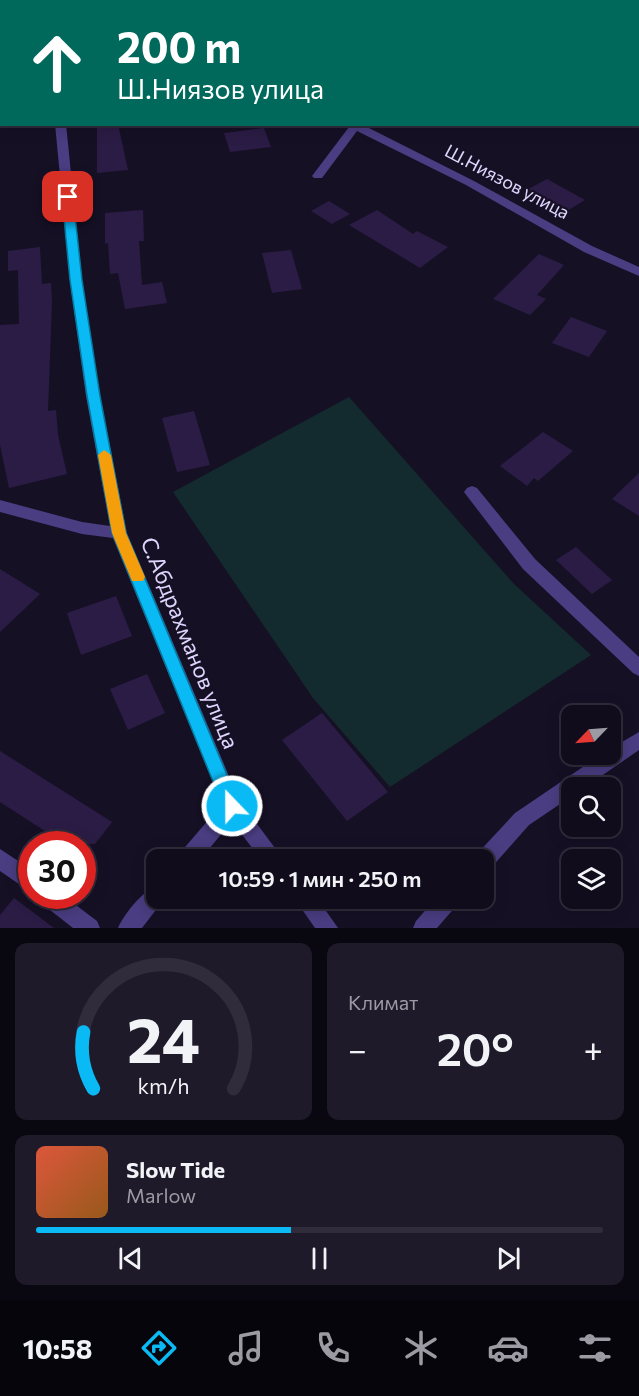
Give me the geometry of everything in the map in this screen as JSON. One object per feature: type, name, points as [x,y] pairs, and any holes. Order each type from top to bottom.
[{"type":"street","name":"С.Абдрахманов улица","points":[[60,126],[76,280],[93,396],[119,533],[232,806],[265,849]]},
{"type":"street","name":"Ш.Ниязов улица","points":[[318,176],[353,126],[470,183],[588,249],[639,272]]},
{"type":"street","points":[[472,492],[529,564],[639,668]]},
{"type":"street","name":"С.Абдрахманов улица","points":[[0,506],[82,528],[119,533]]},
{"type":"street","points":[[494,850],[522,819],[639,740]]},
{"type":"street","points":[[196,849],[232,806]]},
{"type":"street","points":[[0,859],[18,872]]},
{"type":"street","points":[[128,928],[146,907]]},
{"type":"street","points":[[65,909],[90,928]]},
{"type":"street","points":[[313,909],[328,928]]},
{"type":"street","points":[[423,928],[440,909]]},
{"type":"green space","points":[[349,397],[514,584],[591,655],[390,787],[313,698],[173,492]]},
{"type":"building","points":[[97,126],[118,126],[128,170],[97,173]]},
{"type":"building","points":[[264,128],[271,147],[230,152],[224,133]]},
{"type":"building","points":[[547,179],[585,200],[560,215],[523,192]]},
{"type":"building","points":[[329,201],[350,214],[332,224],[311,211]]},
{"type":"building","points":[[143,210],[144,241],[139,241],[142,285],[162,282],[167,303],[125,309],[118,273],[110,274],[108,243],[105,244],[105,213]]},
{"type":"building","points":[[377,210],[413,234],[417,231],[448,247],[420,268],[349,225]]},
{"type":"building","points":[[40,247],[42,284],[51,283],[52,302],[48,411],[56,410],[58,435],[67,474],[9,488],[0,445],[0,325],[19,324],[18,270],[8,271],[8,251]]},
{"type":"building","points":[[291,250],[302,289],[272,293],[262,253]]},
{"type":"building","points":[[539,254],[564,265],[537,295],[546,299],[530,315],[493,299]]},
{"type":"building","points":[[571,317],[607,331],[589,357],[552,343]]},
{"type":"building","points":[[194,411],[210,465],[177,472],[162,418]]},
{"type":"building","points":[[543,432],[573,451],[538,481],[534,478],[527,486],[500,466]]},
{"type":"building","points":[[639,473],[639,516],[612,499]]},
{"type":"building","points":[[576,547],[612,580],[592,594],[556,560]]},
{"type":"building","points":[[0,569],[40,594],[0,632]]},
{"type":"building","points":[[116,596],[132,636],[81,655],[67,613]]},
{"type":"building","points":[[147,674],[165,713],[128,730],[110,689]]},
{"type":"building","points":[[322,713],[388,792],[347,821],[282,740]]},
{"type":"building","points":[[0,751],[112,822],[96,843],[96,831],[45,831],[0,802]]},
{"type":"building","points":[[14,898],[18,901],[18,909],[29,909],[54,928],[0,928],[0,915]]},
{"type":"slow traffic","points":[[104,455],[119,533],[138,577]]},
{"type":"route","points":[[68,197],[76,280],[93,396],[119,533],[232,806]]}]
